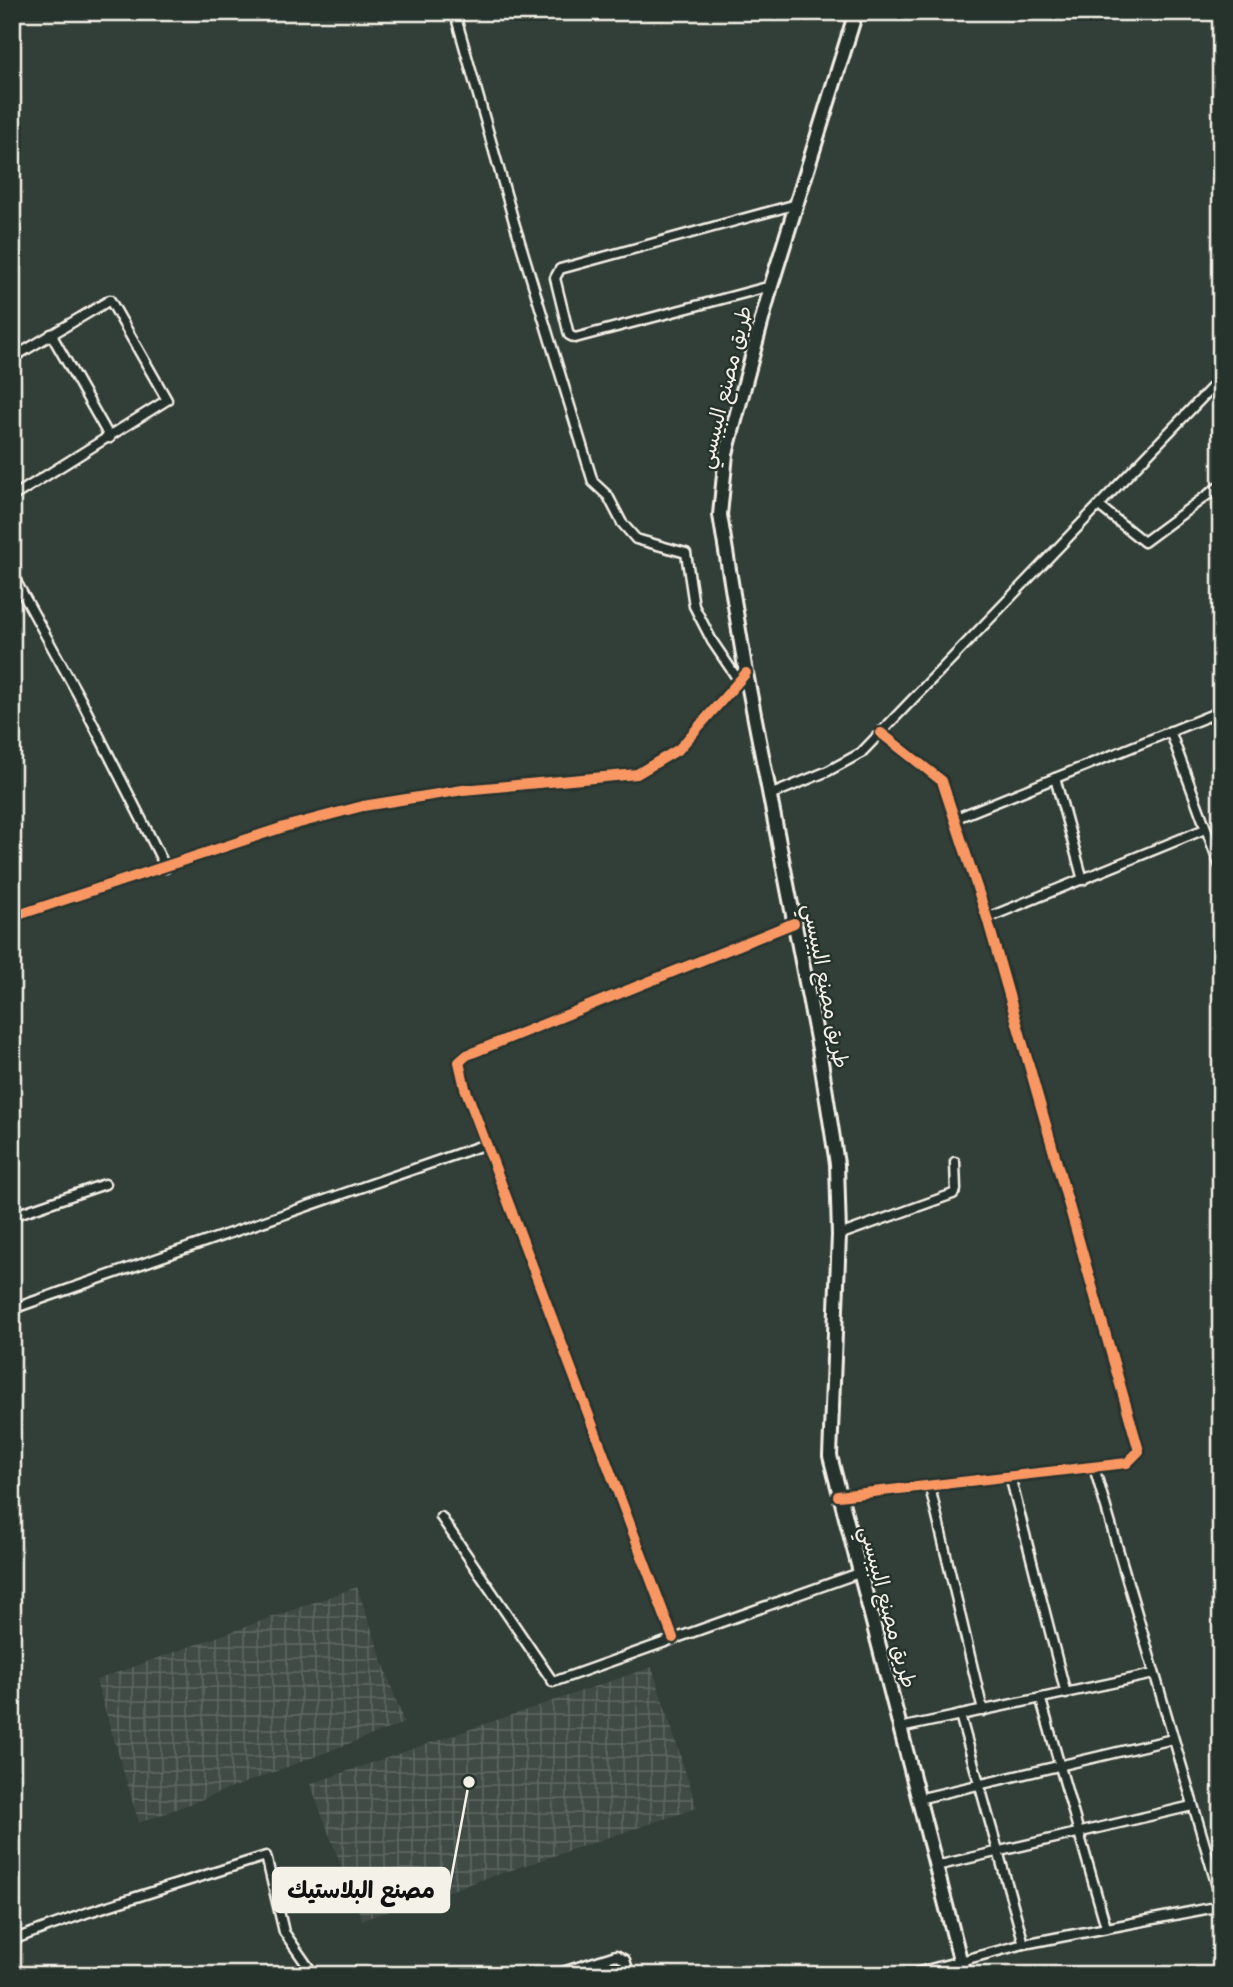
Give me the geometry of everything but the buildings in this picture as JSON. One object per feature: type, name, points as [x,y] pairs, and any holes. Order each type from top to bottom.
[{"type":"main road","name":"طريق مصنع البيبسي","points":[[856,12],[771,286],[720,485],[723,539],[743,677],[770,795],[834,1140],[839,1235],[830,1456],[838,1496],[964,1975]]},
{"type":"street","points":[[12,917],[284,827],[371,804],[530,783],[637,774],[679,749],[743,677],[712,641],[694,606],[686,553],[636,539],[622,523],[608,496],[593,482],[513,222],[455,14]]},
{"type":"street","points":[[771,286],[575,338],[569,335],[555,278],[560,269],[607,254],[797,204]]},
{"type":"street","points":[[12,358],[106,300],[115,304],[167,400],[12,497]]},
{"type":"street","points":[[51,334],[110,438]]},
{"type":"street","points":[[770,795],[828,771],[861,753],[1221,378]]},
{"type":"street","points":[[1099,506],[1144,542],[1221,485]]},
{"type":"street","points":[[12,574],[81,700],[166,868]]},
{"type":"street","points":[[954,819],[1221,712]]},
{"type":"street","points":[[1170,731],[1221,869]]},
{"type":"street","points":[[838,1496],[1127,1463],[1135,1458],[1139,1451],[987,918],[942,780],[881,733]]},
{"type":"street","points":[[1055,778],[1083,880]]},
{"type":"street","points":[[987,918],[1205,829]]},
{"type":"street","points":[[673,1638],[486,1144],[459,1062],[467,1055],[794,923]]},
{"type":"street","points":[[12,1309],[486,1144]]},
{"type":"street","points":[[839,1235],[953,1194],[956,1190],[955,1162]]},
{"type":"street","points":[[12,1216],[105,1184]]},
{"type":"street","points":[[1094,1467],[1221,1900]]},
{"type":"street","points":[[1010,1476],[1066,1694]]},
{"type":"street","points":[[930,1487],[983,1711]]},
{"type":"street","points":[[441,1517],[553,1682],[859,1573]]},
{"type":"street","points":[[900,1728],[1154,1674]]},
{"type":"street","points":[[1041,1700],[1106,1927]]},
{"type":"street","points":[[960,1715],[1024,1944]]},
{"type":"street","points":[[918,1799],[980,1782],[1173,1739]]},
{"type":"street","points":[[936,1866],[1192,1806]]},
{"type":"street","points":[[12,1940],[89,1912],[266,1856],[284,1932],[314,1975]]},
{"type":"street","points":[[908,1975],[1024,1944],[1221,1906]]},
{"type":"street","points":[[553,1975],[617,1955],[625,1959],[631,1975]]},
{"type":"shaded area","points":[[357,1587],[404,1723],[139,1823],[96,1680]]},
{"type":"shaded area","points":[[652,1667],[697,1808],[362,1920],[310,1784]]},
{"type":"cycle path","points":[[12,917],[284,827],[363,806],[463,790],[637,774],[679,749],[746,673]]},
{"type":"cycle path","points":[[838,1496],[1127,1463],[1139,1451],[987,918],[942,781],[881,733]]},
{"type":"cycle path","points":[[673,1638],[465,1088],[459,1062],[467,1055],[794,923]]},
{"type":"place","name":"مصنع البلاستيك","points":[[469,1782]]}]
